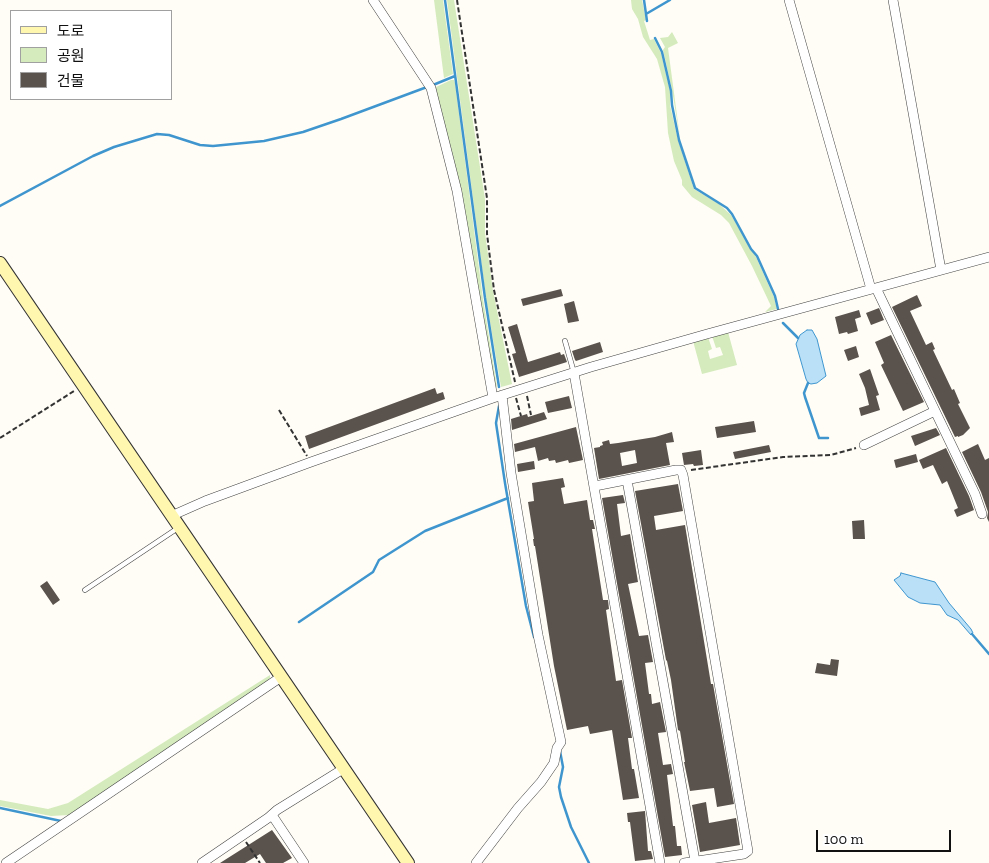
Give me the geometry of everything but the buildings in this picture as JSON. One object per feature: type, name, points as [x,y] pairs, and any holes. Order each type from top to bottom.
[{"type":"main road","points":[[0,264],[408,863]]},
{"type":"street","points":[[373,0],[431,88],[457,190],[498,397],[538,635],[561,742],[557,748],[554,763],[541,782],[518,808],[476,863]]},
{"type":"street","points":[[788,0],[874,288],[935,410],[982,514]]},
{"type":"street","points":[[893,0],[941,270]]},
{"type":"street","points":[[171,516],[205,501],[311,462],[498,397],[707,334],[989,257]]},
{"type":"street","points":[[574,373],[660,863]]},
{"type":"street","points":[[864,445],[935,410]]},
{"type":"street","points":[[595,486],[676,470],[681,470],[683,475],[748,851],[744,854],[684,863]]},
{"type":"street","points":[[627,480],[696,861]]},
{"type":"street","points":[[6,863],[281,677]]},
{"type":"street","points":[[202,863],[343,768]]},
{"type":"street","points":[[272,815],[304,863]]},
{"type":"lane","points":[[566,342],[574,373]]},
{"type":"lane","points":[[85,590],[179,527]]},
{"type":"path","points":[[457,0],[487,198],[487,234],[494,290],[519,391],[521,416]]},
{"type":"path","points":[[0,438],[82,385]]},
{"type":"path","points":[[519,391],[531,415]]},
{"type":"path","points":[[278,410],[311,462]]},
{"type":"path","points":[[681,470],[697,470],[783,457],[832,455],[864,445]]},
{"type":"path","points":[[242,836],[260,863]]},
{"type":"green space","points":[[434,0],[443,0],[453,74],[444,78]]},
{"type":"green space","points":[[447,0],[454,0],[485,199],[485,233],[493,291],[512,384],[501,387],[486,298]]},
{"type":"green space","points":[[631,0],[642,0],[646,20],[644,21],[650,40],[654,39],[661,53],[670,91],[670,105],[678,140],[694,189],[719,204],[731,215],[756,257],[774,297],[777,309],[765,312],[771,306],[729,223],[721,215],[692,197],[682,185],[668,133],[665,87],[657,59],[643,37],[638,19],[632,9]]},
{"type":"green space","points":[[672,32],[678,43],[668,48],[680,138],[663,50],[665,47],[660,38],[668,37]]},
{"type":"green space","points":[[454,80],[455,83],[483,299],[497,387],[495,388],[434,88]]},
{"type":"green space","points":[[728,332],[737,365],[702,374],[693,341],[708,337],[712,349],[708,351],[710,359],[723,355],[720,347],[716,348],[712,336]]},
{"type":"green space","points":[[270,675],[266,682],[94,800],[69,815],[51,816],[0,806],[0,800],[48,809],[68,803]]},
{"type":"water","points":[[807,330],[812,330],[817,339],[826,376],[817,383],[811,384],[806,379],[796,344],[800,335]]},
{"type":"water","points":[[901,573],[935,582],[973,633],[971,635],[958,620],[947,615],[940,605],[920,603],[908,597],[894,580]]},
{"type":"waterway","points":[[445,0],[485,298],[499,387]]},
{"type":"waterway","points":[[644,0],[647,21]]},
{"type":"waterway","points":[[646,14],[670,0]]},
{"type":"waterway","points":[[655,38],[662,52],[679,140],[695,188],[727,208],[732,214],[751,249],[757,256],[775,296],[778,309]]},
{"type":"waterway","points":[[433,85],[455,76]]},
{"type":"waterway","points":[[0,206],[93,156],[114,147],[157,134],[169,135],[200,145],[213,146],[264,141],[303,132],[427,87]]},
{"type":"waterway","points":[[783,323],[798,338]]},
{"type":"waterway","points":[[808,383],[804,393],[819,438],[828,438]]},
{"type":"waterway","points":[[499,406],[496,423],[505,483],[526,606],[534,637]]},
{"type":"waterway","points":[[299,622],[373,572],[379,560],[425,531],[508,498]]},
{"type":"waterway","points":[[972,634],[989,654]]},
{"type":"waterway","points":[[560,751],[563,767],[559,787],[561,797],[571,827],[589,863]]},
{"type":"waterway","points":[[0,808],[61,821]]}]
